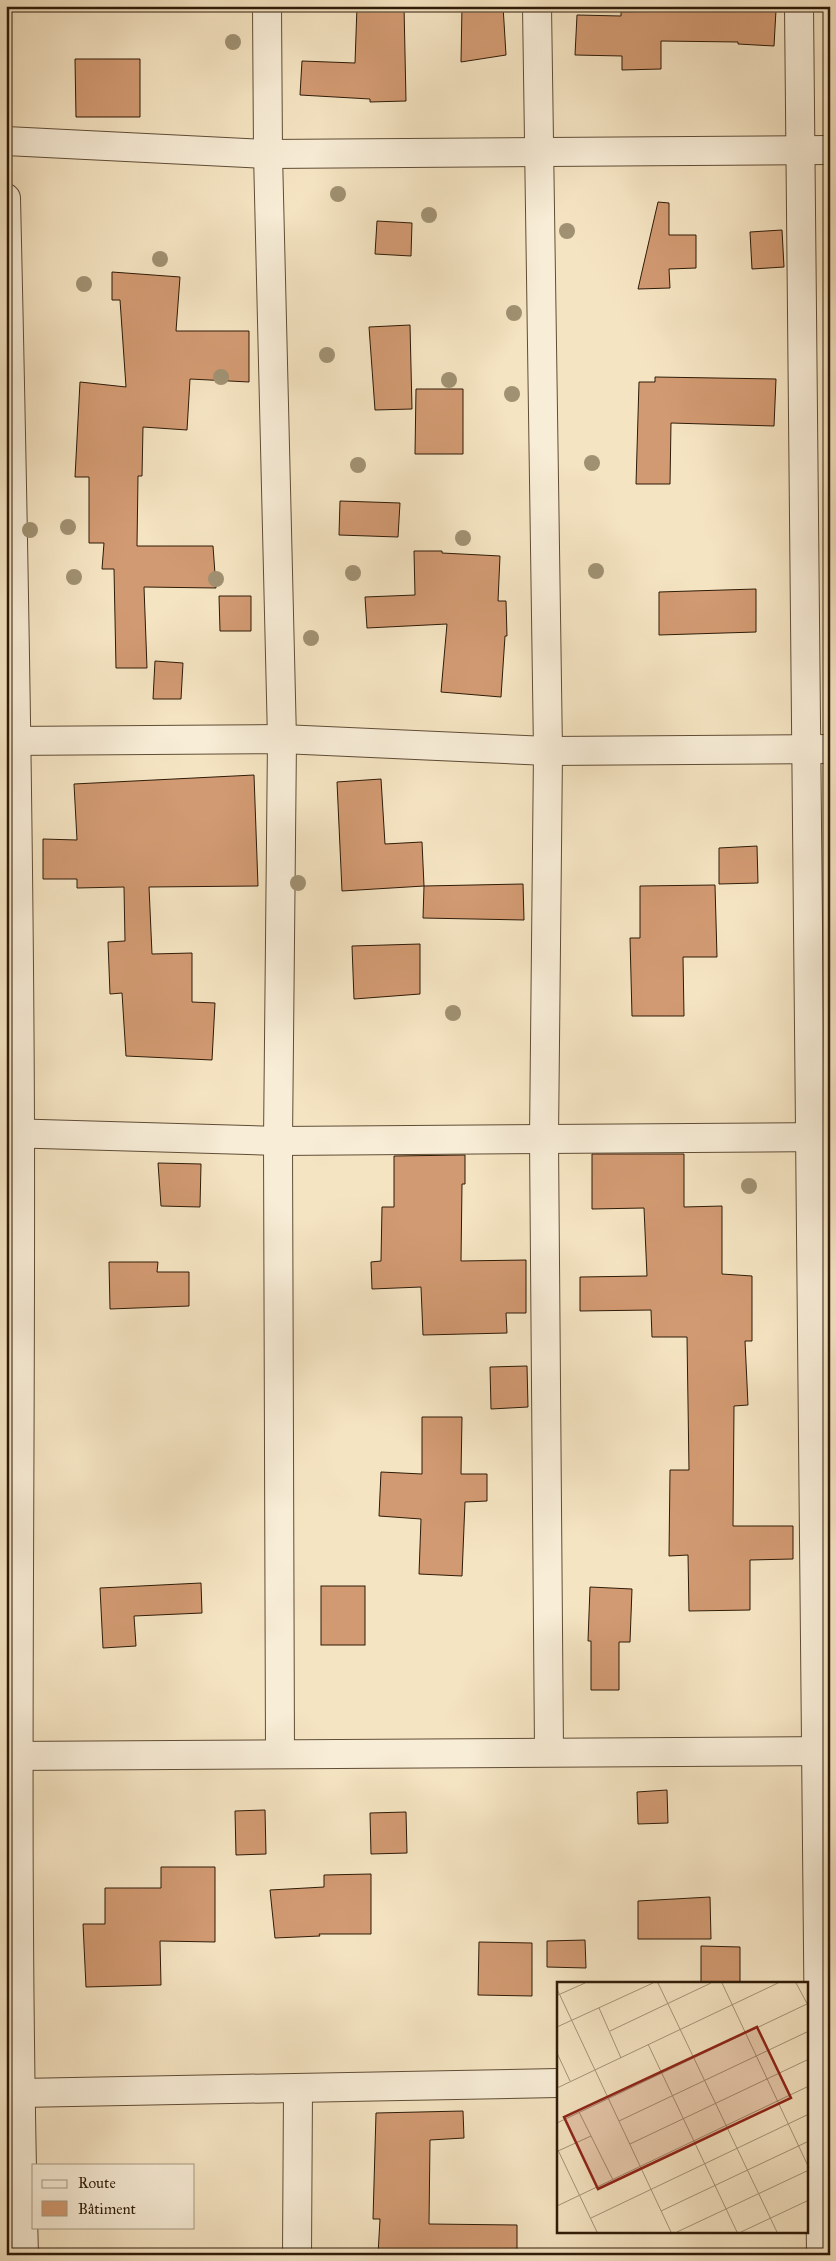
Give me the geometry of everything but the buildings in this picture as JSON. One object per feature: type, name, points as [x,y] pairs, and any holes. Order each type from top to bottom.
[{"type":"street","points":[[267,6],[268,154],[282,739],[278,1141],[280,1753]]},
{"type":"street","points":[[537,6],[548,750],[544,1139],[549,1752]]},
{"type":"street","points":[[799,6],[800,150],[818,749],[824,1751],[813,2079],[821,2255]]},
{"type":"street","points":[[6,140],[268,154],[830,150]]},
{"type":"street","points":[[6,198],[12,741],[12,1756],[24,2255]]},
{"type":"street","points":[[12,741],[282,739],[548,750],[818,749]]},
{"type":"street","points":[[13,1133],[278,1141],[820,1137]]},
{"type":"street","points":[[12,1756],[824,1751]]},
{"type":"street","points":[[20,2093],[557,2083]]},
{"type":"street","points":[[297,2255],[298,2088]]}]
